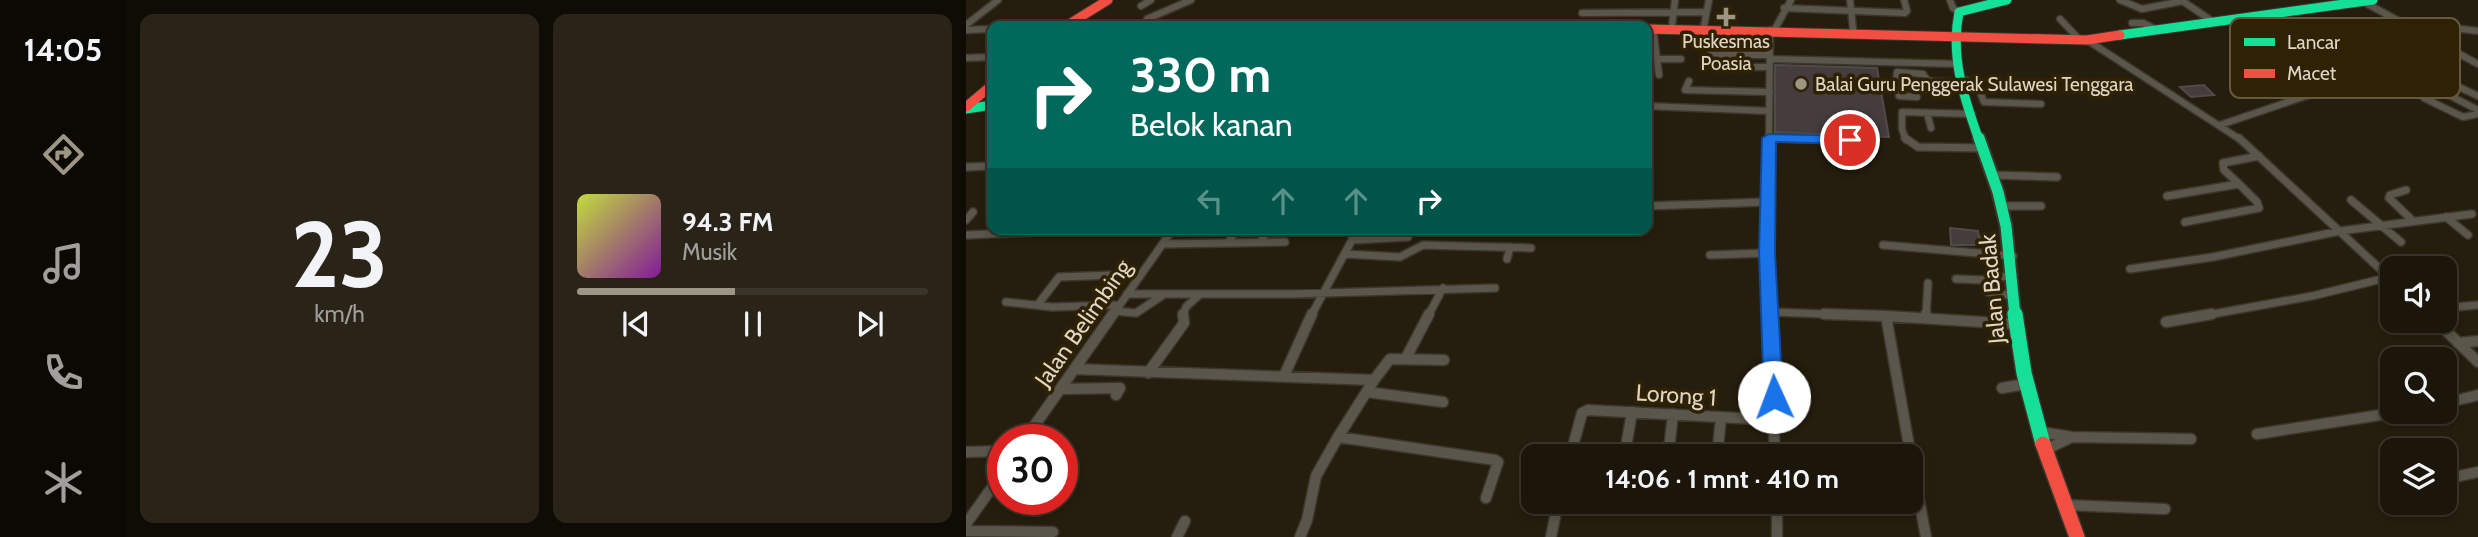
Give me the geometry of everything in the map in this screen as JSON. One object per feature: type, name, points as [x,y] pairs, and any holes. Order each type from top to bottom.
[{"type":"main road","points":[[1074,21],[1108,0]]},
{"type":"main road","points":[[1952,34],[1959,12],[2007,0]]},
{"type":"main road","points":[[2093,38],[2209,19],[2363,1]]},
{"type":"main road","points":[[2239,18],[2363,1]]},
{"type":"main road","points":[[1652,28],[2093,38],[2230,19]]},
{"type":"main road","points":[[1652,28],[1721,28]]},
{"type":"main road","points":[[1773,29],[1853,29],[1952,34]]},
{"type":"main road","name":"Jalan Badak","points":[[1952,34],[1970,107],[2003,206],[2013,256],[2015,324],[2026,384],[2077,537]]},
{"type":"main road","points":[[967,106],[987,89]]},
{"type":"main road","points":[[967,106],[987,104]]},
{"type":"street","points":[[966,28],[998,0]]},
{"type":"street","points":[[1141,6],[1151,0]]},
{"type":"street","points":[[1147,19],[1191,0]]},
{"type":"street","points":[[1672,26],[1675,0]]},
{"type":"street","points":[[1704,26],[1709,0]]},
{"type":"street","points":[[1776,444],[1767,253],[1770,60],[1773,29],[1791,0]]},
{"type":"street","points":[[1850,0],[1853,29]]},
{"type":"street","points":[[1784,8],[1906,13],[1904,0]]},
{"type":"street","points":[[1950,0],[1953,8],[1959,12]]},
{"type":"street","points":[[2120,0],[2142,9],[2182,1],[2209,19]]},
{"type":"street","points":[[2363,1],[2393,18]]},
{"type":"street","points":[[1582,13],[1706,12]]},
{"type":"street","points":[[2060,19],[2093,38],[2220,125],[2259,156],[2380,269]]},
{"type":"street","points":[[2132,23],[2143,23],[2152,28]]},
{"type":"street","points":[[966,28],[987,29]]},
{"type":"street","points":[[2460,29],[2478,31]]},
{"type":"street","points":[[1652,45],[1659,75]]},
{"type":"street","points":[[2460,54],[2478,64]]},
{"type":"street","points":[[1710,55],[1770,60],[1958,64]]},
{"type":"street","points":[[966,58],[987,57]]},
{"type":"street","points":[[1656,59],[1681,59]]},
{"type":"street","points":[[1746,67],[1770,60]]},
{"type":"street","points":[[1917,97],[1898,95],[1897,72],[1923,74],[1928,82]]},
{"type":"street","points":[[1681,106],[1689,81]]},
{"type":"street","points":[[1928,82],[1963,81],[1977,84],[1984,102]]},
{"type":"street","points":[[1896,84],[1927,86],[1928,82]]},
{"type":"street","points":[[2460,87],[2478,96]]},
{"type":"street","points":[[1685,90],[1770,92]]},
{"type":"street","points":[[2220,125],[2298,98]]},
{"type":"street","points":[[2424,98],[2463,117],[2478,112]]},
{"type":"street","points":[[2454,98],[2478,112]]},
{"type":"street","points":[[1984,148],[1907,145],[1901,113],[1927,113],[1970,107],[1984,102],[2041,104]]},
{"type":"street","points":[[1652,106],[1769,111]]},
{"type":"street","points":[[1927,113],[1931,128]]},
{"type":"street","points":[[1769,138],[1850,140]]},
{"type":"street","points":[[2185,222],[2259,208],[2258,202],[2224,170],[2223,163],[2259,156]]},
{"type":"street","points":[[966,167],[987,166]]},
{"type":"street","points":[[1993,175],[2057,177]]},
{"type":"street","points":[[2167,196],[2239,184]]},
{"type":"street","points":[[2406,190],[2390,195],[2389,198],[2413,221]]},
{"type":"street","points":[[2351,200],[2401,242]]},
{"type":"street","points":[[1652,206],[1768,202]]},
{"type":"street","points":[[2003,206],[2041,206]]},
{"type":"street","points":[[966,220],[973,212]]},
{"type":"street","points":[[2130,269],[2224,255],[2340,231],[2472,214]]},
{"type":"street","points":[[2446,217],[2468,235]]},
{"type":"street","points":[[966,235],[987,232]]},
{"type":"street","name":"Jalan Belimbing","points":[[1036,424],[1169,235]]},
{"type":"street","points":[[1229,242],[1233,235]]},
{"type":"street","points":[[1261,241],[1264,235]]},
{"type":"street","points":[[1284,376],[1321,292],[1345,254],[1353,235]]},
{"type":"street","points":[[1352,240],[1408,237]]},
{"type":"street","points":[[1163,244],[1285,242]]},
{"type":"street","points":[[1345,254],[1400,257],[1423,245],[1531,248]]},
{"type":"street","points":[[1883,245],[2013,256]]},
{"type":"street","points":[[1507,259],[1510,247]]},
{"type":"street","points":[[1710,255],[1767,253]]},
{"type":"street","points":[[1039,303],[1059,277],[1141,274]]},
{"type":"street","points":[[1956,279],[1985,280],[2013,275]]},
{"type":"street","points":[[2166,322],[2380,281]]},
{"type":"street","points":[[1926,318],[1928,283]]},
{"type":"street","points":[[1406,358],[1443,288]]},
{"type":"street","points":[[1127,293],[1199,295],[1495,288]]},
{"type":"street","points":[[1988,292],[2014,296]]},
{"type":"street","points":[[1006,302],[1052,307],[1116,308],[1139,313],[1163,295]]},
{"type":"street","points":[[1148,373],[1184,323],[1181,317],[1186,306],[1199,295]]},
{"type":"street","points":[[2457,307],[2478,305]]},
{"type":"street","points":[[1769,312],[2015,324]]},
{"type":"street","points":[[1886,316],[1909,444]]},
{"type":"street","points":[[2448,333],[2478,362]]},
{"type":"street","points":[[2458,343],[2478,341]]},
{"type":"street","points":[[1300,537],[1307,520],[1316,476],[1386,361],[1406,358],[1444,360]]},
{"type":"street","points":[[1074,369],[1374,380]]},
{"type":"street","points":[[2002,388],[2026,384]]},
{"type":"street","points":[[1061,389],[1073,391],[1102,386],[1120,388],[1116,395]]},
{"type":"street","points":[[1367,392],[1443,402]]},
{"type":"street","points":[[2457,400],[2478,395]]},
{"type":"street","name":"Lorong 1","points":[[1573,444],[1579,419],[1582,413],[1588,410],[1775,420]]},
{"type":"street","points":[[1632,412],[1626,447],[1632,451],[1669,450],[1673,414]]},
{"type":"street","points":[[2257,434],[2380,415]]},
{"type":"street","points":[[1718,444],[1721,418]]},
{"type":"street","points":[[2041,432],[2072,437],[2192,439]]},
{"type":"street","points":[[1338,437],[1495,460],[1498,462],[1497,470],[1486,498]]},
{"type":"street","points":[[2047,449],[2072,437]]},
{"type":"street","points":[[966,452],[987,451]]},
{"type":"street","points":[[2457,476],[2478,472]]},
{"type":"street","points":[[966,524],[987,494]]},
{"type":"street","points":[[2065,505],[2165,509]]},
{"type":"street","points":[[1551,537],[1556,514]]},
{"type":"street","points":[[1776,514],[1777,537]]},
{"type":"street","points":[[1922,514],[1926,537]]},
{"type":"street","points":[[1177,537],[1185,521]]},
{"type":"street","points":[[966,531],[1053,532]]},
{"type":"building","points":[[1775,65],[1877,68],[1889,137],[1775,132]]},
{"type":"building","points":[[2204,85],[2214,95],[2191,97],[2180,87]]},
{"type":"building","points":[[1950,228],[1978,231],[1979,237],[1985,237],[1986,245],[1951,245]]},
{"type":"traffic: fast","points":[[2007,0],[1959,12],[1955,32],[1955,55],[1966,102],[2003,209],[2009,243],[2018,344],[2043,444]]},
{"type":"traffic: fast","points":[[2243,18],[2373,0]]},
{"type":"traffic: fast","points":[[2120,35],[2230,20]]},
{"type":"traffic: fast","points":[[966,109],[987,106]]},
{"type":"traffic: jam","points":[[1074,21],[1108,0]]},
{"type":"traffic: jam","points":[[1652,29],[2087,40],[2120,35]]},
{"type":"traffic: jam","points":[[966,107],[987,89]]},
{"type":"traffic: jam","points":[[2043,444],[2077,537]]},
{"type":"place","name":"Puskesmas Poasia","points":[[1726,17]]},
{"type":"place","name":"Balai Guru Penggerak Sulawesi Tenggara","points":[[1801,84]]},
{"type":"route","points":[[1774,397],[1767,253],[1769,138],[1850,140]]}]
